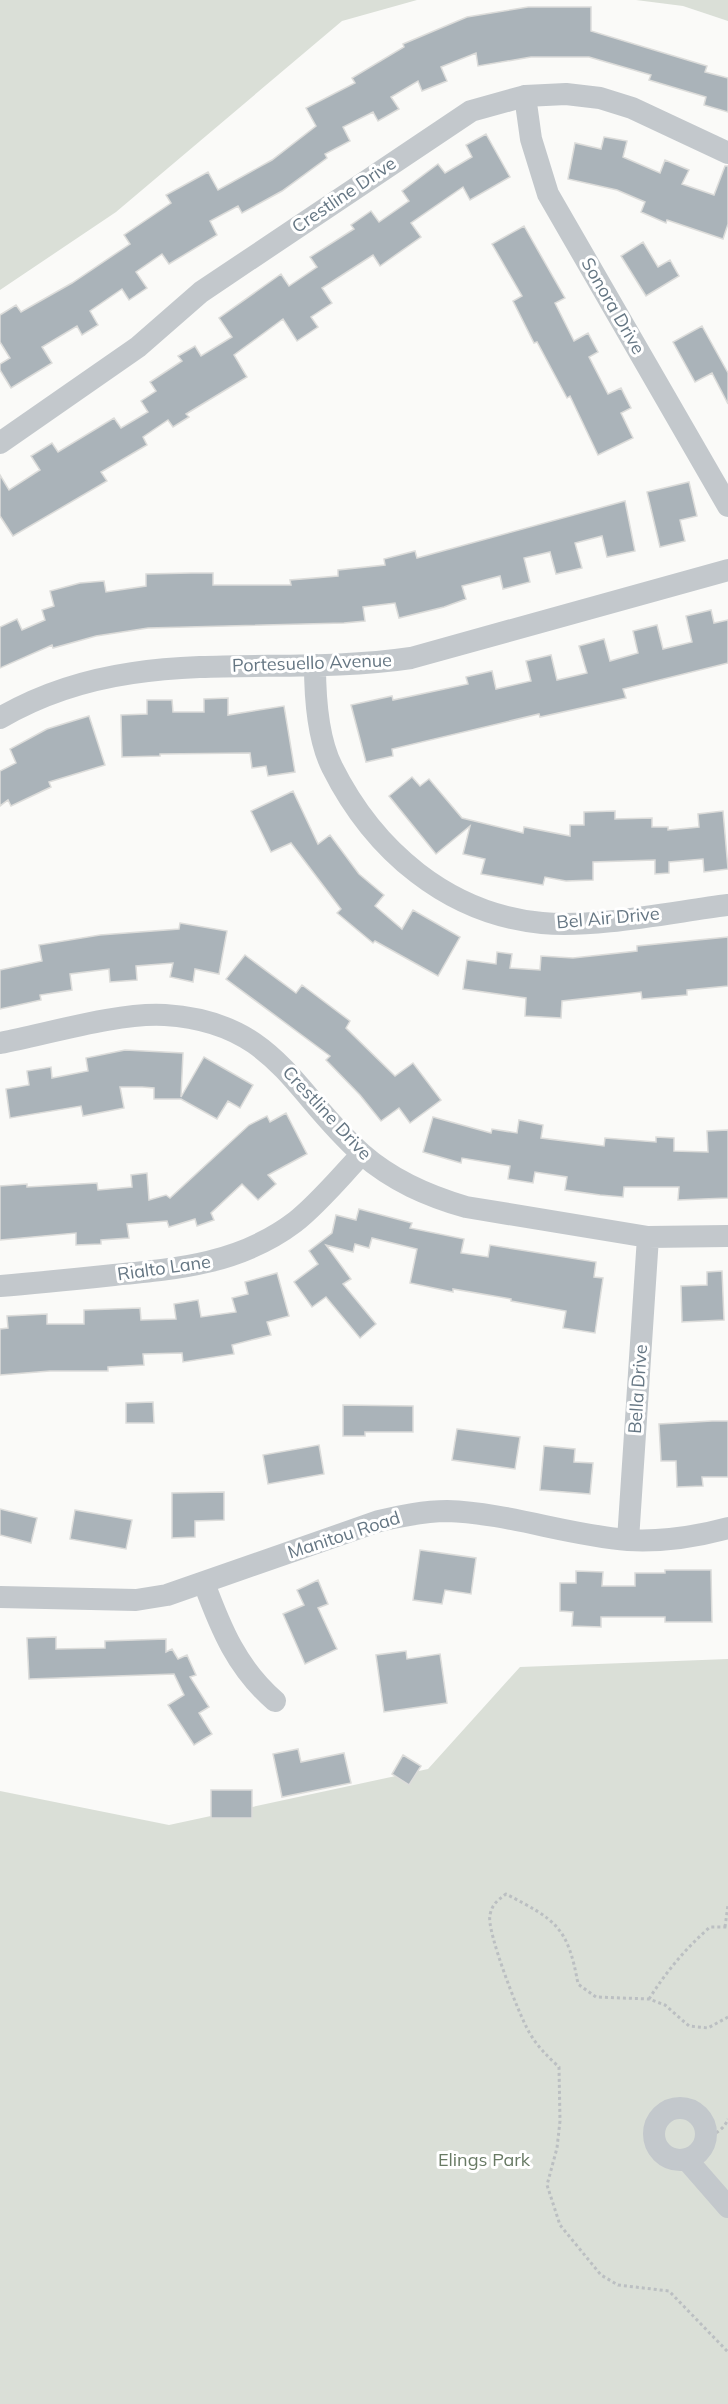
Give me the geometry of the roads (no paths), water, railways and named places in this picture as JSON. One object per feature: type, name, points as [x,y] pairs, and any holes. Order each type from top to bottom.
[{"type":"street","name":"Crestline Drive","points":[[0,443],[138,347],[201,292],[459,116],[503,100],[525,96],[566,94],[600,98],[632,108],[728,153]]},
{"type":"street","name":"Sonora Drive","points":[[525,96],[536,161],[553,204],[728,506]]},
{"type":"street","name":"Portesuello Avenue","points":[[0,718],[44,695],[119,673],[157,668],[372,663],[411,658],[728,570]]},
{"type":"street","name":"Bel Air Drive","points":[[315,664],[320,714],[332,767],[375,835],[425,881],[454,898],[510,918],[577,924],[728,905]]},
{"type":"street","name":"Crestline Drive","points":[[0,1043],[135,1016],[164,1015],[192,1018],[220,1026],[246,1038],[278,1060],[362,1154],[407,1185],[439,1199],[466,1207],[648,1238],[728,1236]]},
{"type":"street","name":"Rialto Lane","points":[[0,1286],[178,1269],[211,1263],[243,1252],[294,1222],[320,1200],[362,1154]]},
{"type":"street","name":"Bella Drive","points":[[628,1540],[648,1238]]},
{"type":"street","name":"Manitou Road","points":[[0,1597],[136,1600],[167,1595],[379,1521],[412,1514],[444,1511],[477,1513],[628,1540],[675,1539],[728,1528]]},
{"type":"street","points":[[204,1583],[231,1650],[261,1688],[275,1701]]},
{"type":"street","points":[[687,2160],[700,2150],[705,2137],[704,2126],[694,2113],[678,2108],[662,2115],[654,2130],[656,2147],[669,2158],[687,2160],[728,2207]]},
{"type":"park label","name":"Elings Park","points":[[484,2160]]}]
